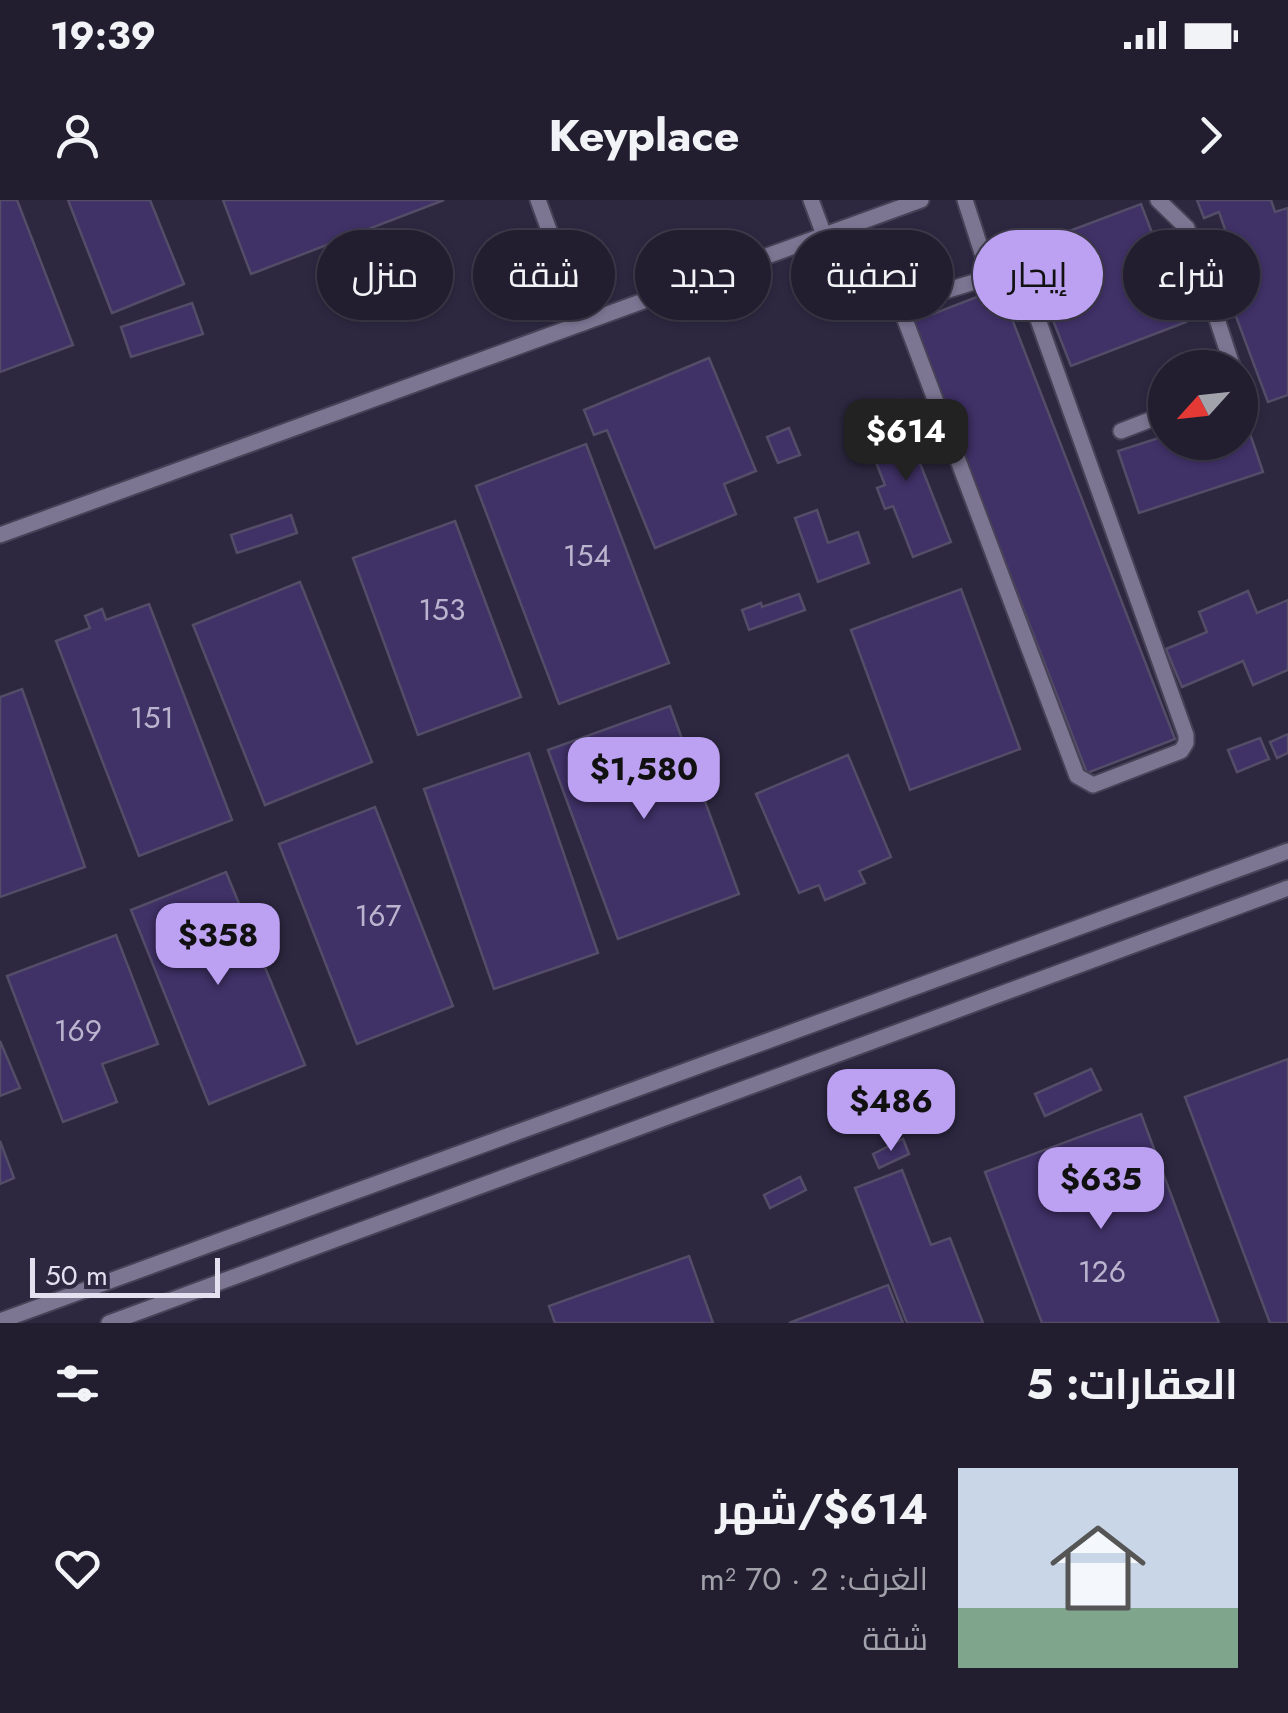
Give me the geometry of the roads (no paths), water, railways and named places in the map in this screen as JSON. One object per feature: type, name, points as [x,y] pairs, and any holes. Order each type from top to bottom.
[{"type":"lane","points":[[538,200],[583,323]]},
{"type":"lane","points":[[811,200],[822,230]]},
{"type":"lane","points":[[838,230],[921,200]]},
{"type":"lane","points":[[966,200],[975,230]]},
{"type":"lane","points":[[1158,200],[1187,228],[1227,350]]},
{"type":"lane","points":[[0,535],[791,247]]},
{"type":"lane","points":[[1007,272],[1018,276],[1024,284],[1186,735],[1181,750],[1093,784],[1077,776],[904,317],[908,302],[1007,272]]},
{"type":"lane","points":[[1121,432],[1148,421]]},
{"type":"lane","points":[[0,1321],[1288,851]]},
{"type":"lane","points":[[109,1323],[1288,888]]}]
